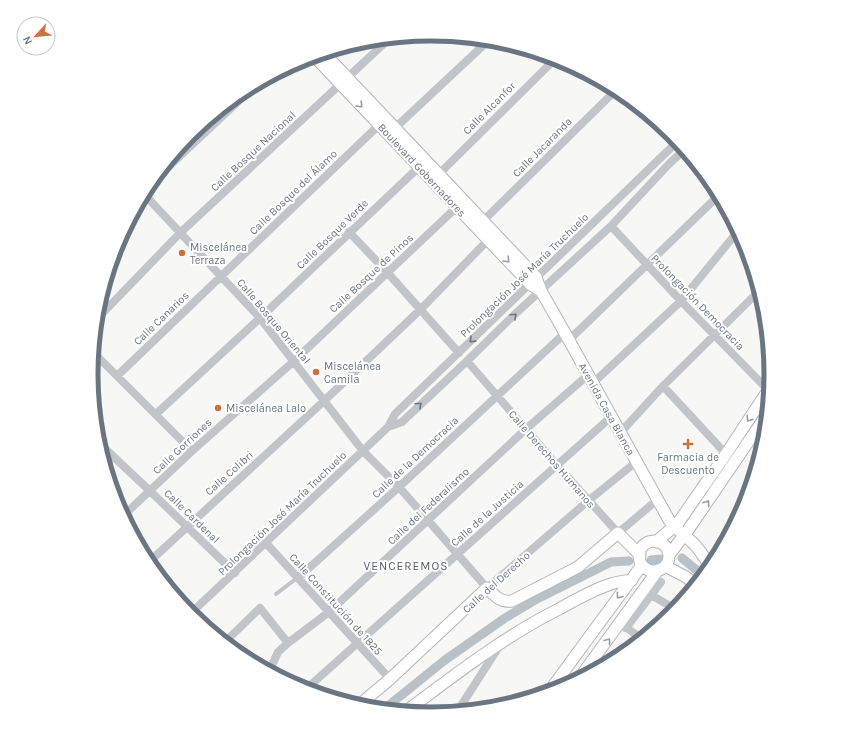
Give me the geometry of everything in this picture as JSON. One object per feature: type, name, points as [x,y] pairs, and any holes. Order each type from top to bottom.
[{"type":"main road","name":"Boulevard Gobernadores","points":[[327,58],[379,125],[419,167],[460,204],[483,221],[533,281]]},
{"type":"main road","name":"Boulevard Gobernadores","points":[[319,61],[395,128],[438,174],[488,240],[533,281]]},
{"type":"main road","name":"Avenida Casa Blanca","points":[[533,281],[541,291],[591,379],[657,500],[674,527],[700,551],[707,562]]},
{"type":"main road","points":[[554,685],[632,580],[641,560],[643,547],[652,542],[656,542],[678,523],[764,398]]},
{"type":"main road","points":[[586,670],[623,626],[668,561],[669,555],[761,423]]},
{"type":"main road","points":[[488,588],[499,599],[506,602],[512,601],[578,566],[618,533]]},
{"type":"main road","name":"Calle Derechos Humanos","points":[[618,533],[641,560]]},
{"type":"main road","points":[[656,542],[665,546],[669,555]]},
{"type":"main road","points":[[641,560],[650,571],[662,568],[686,577],[692,582]]},
{"type":"main road","points":[[412,707],[463,668],[535,621],[609,584],[632,580]]},
{"type":"main road","name":"Calle del Derecho","points":[[363,701],[390,679],[488,588]]},
{"type":"street","name":"Calle Bosque Nacional","points":[[104,311],[180,233],[383,45]]},
{"type":"street","points":[[395,128],[483,45]]},
{"type":"street","name":"Calle Alcanfor","points":[[438,174],[551,63]]},
{"type":"street","name":"Calle Jacaranda","points":[[483,221],[612,94]]},
{"type":"street","points":[[181,156],[233,106]]},
{"type":"street","name":"Calle Bosque del Álamo","points":[[221,276],[379,125]]},
{"type":"street","name":"Prolongación José María Truchuelo","points":[[195,609],[388,427],[395,414],[673,146]]},
{"type":"street","name":"Prolongación José María Truchuelo","points":[[388,427],[402,422],[514,315],[611,226],[680,153]]},
{"type":"street","name":"Calle Bosque Verde","points":[[156,414],[260,318],[419,167]]},
{"type":"street","name":"Calle Bosque Oriental","points":[[148,199],[260,318],[363,451],[399,487],[488,588]]},
{"type":"street","name":"Calle de la Democracia","points":[[298,578],[497,396],[567,337],[646,265],[715,199]]},
{"type":"street","name":"Calle Bosque de Pinos","points":[[294,361],[460,204]]},
{"type":"street","name":"Prolongación Democracia","points":[[611,226],[646,265],[715,336],[765,384]]},
{"type":"street","points":[[349,232],[421,309],[459,353]]},
{"type":"street","name":"Calle del Federalismo","points":[[271,667],[278,652],[329,612],[429,521],[526,429],[591,379],[681,301],[735,235]]},
{"type":"street","name":"Calle Colibri","points":[[153,558],[325,400],[421,309],[488,240]]},
{"type":"street","name":"Calle Canarios","points":[[117,376],[221,276]]},
{"type":"street","points":[[620,433],[663,386],[756,295]]},
{"type":"street","points":[[99,358],[192,451]]},
{"type":"street","name":"Calle Gorriones","points":[[127,512],[192,451],[294,361]]},
{"type":"street","name":"Calle Derechos Humanos","points":[[467,361],[588,501],[618,533]]},
{"type":"street","points":[[663,386],[726,454]]},
{"type":"street","name":"Calle de la Justicia","points":[[310,685],[611,416]]},
{"type":"street","name":"Calle Cardenal","points":[[106,450],[235,573]]},
{"type":"street","points":[[109,461],[113,456]]},
{"type":"street","name":"Calle del Derecho","points":[[488,588],[588,501],[636,462]]},
{"type":"street","points":[[618,533],[657,500]]},
{"type":"street","name":"Calle Constitución de 1825","points":[[266,543],[390,679]]},
{"type":"street","points":[[638,636],[623,626],[661,582]]},
{"type":"street","points":[[651,594],[671,606]]},
{"type":"street","points":[[228,639],[260,608],[288,643]]},
{"type":"street","points":[[461,706],[503,641]]},
{"type":"street","points":[[594,660],[598,663]]},
{"type":"lane","name":"Calle de la Democracia","points":[[276,594],[298,578]]},
{"type":"waterway","points":[[682,558],[700,573]]},
{"type":"waterway","points":[[651,560],[661,559]]},
{"type":"waterway","points":[[389,705],[445,660],[505,618],[537,599],[611,562],[629,561]]},
{"type":"place","name":"Miscelánea Terraza","points":[[182,253]]},
{"type":"place","name":"Miscelánea Camila","points":[[316,372]]},
{"type":"place","name":"Miscelánea Lalo","points":[[218,408]]},
{"type":"place","name":"Farmacia de Descuento","points":[[688,444]]},
{"type":"district","name":"VENCEREMOS","points":[[406,566]]}]
